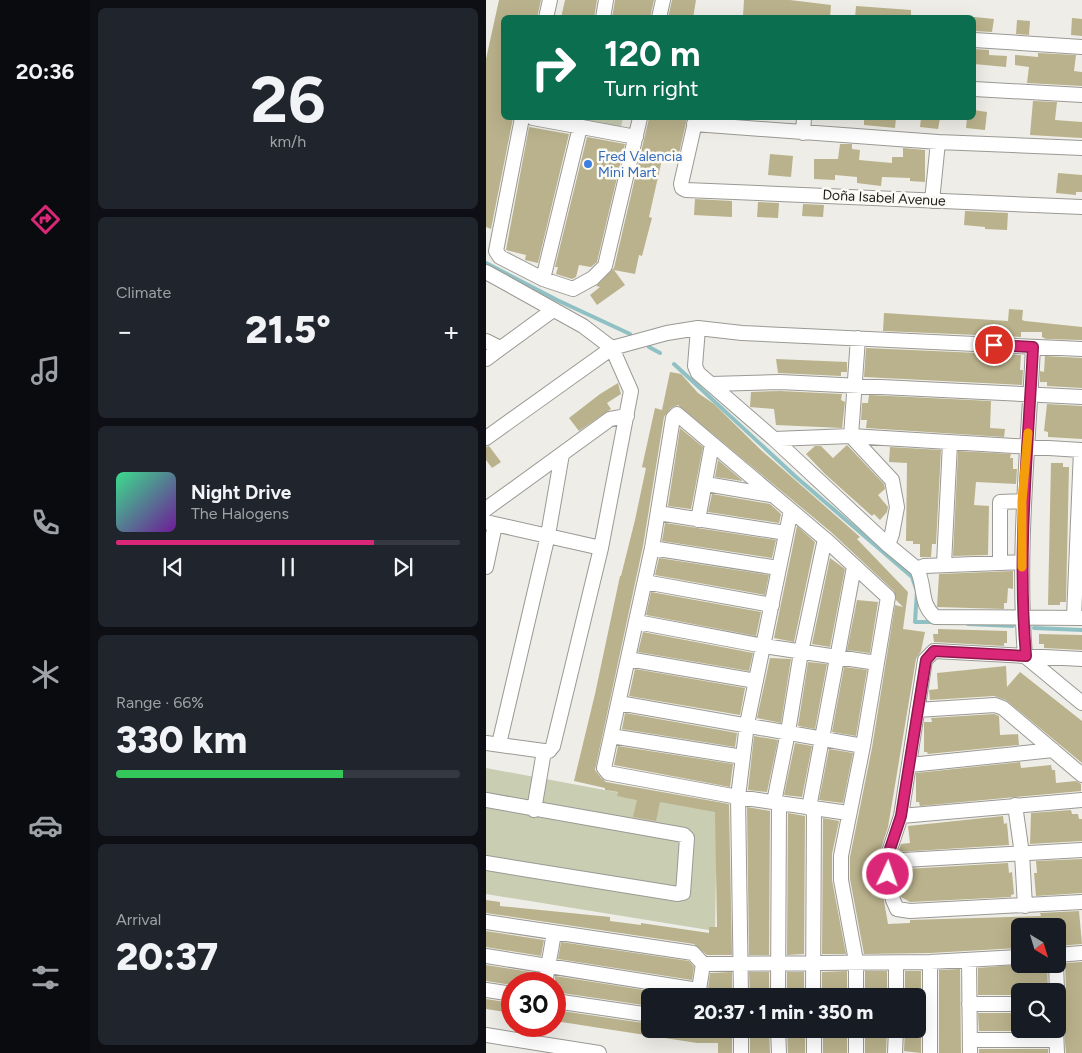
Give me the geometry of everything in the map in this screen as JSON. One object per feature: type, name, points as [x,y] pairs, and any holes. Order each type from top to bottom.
[{"type":"street","points":[[547,15],[550,0]]},
{"type":"street","points":[[604,15],[606,0]]},
{"type":"street","points":[[660,15],[663,0]]},
{"type":"street","points":[[976,40],[1082,47]]},
{"type":"street","points":[[976,89],[1082,95]]},
{"type":"street","points":[[522,120],[496,252],[500,257],[543,279],[573,288],[593,278],[605,266],[640,120]]},
{"type":"street","points":[[543,120],[636,138]]},
{"type":"street","points":[[803,132],[804,120]]},
{"type":"street","points":[[695,121],[803,132],[938,142],[1082,148]]},
{"type":"street","name":"Doña Isabel Avenue","points":[[695,121],[681,184],[682,188],[686,190],[1082,207]]},
{"type":"street","points":[[543,279],[580,127]]},
{"type":"street","points":[[932,201],[938,142]]},
{"type":"street","points":[[486,272],[583,326],[612,348],[630,391],[627,416],[601,548],[553,746],[549,751],[544,751],[493,744],[548,536],[562,454]]},
{"type":"street","points":[[486,359],[553,310]]},
{"type":"street","points":[[698,328],[695,366],[705,381],[711,384],[774,439],[888,545],[917,569],[922,578],[924,605],[935,617],[1022,616],[1078,618],[1081,450],[950,444],[851,436],[774,439]]},
{"type":"street","points":[[486,438],[612,348],[667,333],[698,328],[742,333],[1082,349]]},
{"type":"street","points":[[858,338],[853,386],[851,436],[892,480],[896,507],[892,534],[888,545]]},
{"type":"street","points":[[486,341],[500,348]]},
{"type":"street","points":[[1033,347],[1022,501],[1022,616],[1026,656],[1082,703]]},
{"type":"street","points":[[711,384],[780,382],[1031,396],[1082,397]]},
{"type":"street","points":[[848,813],[738,797],[608,773],[604,765],[652,548],[674,415],[680,415],[825,539],[854,568],[888,597],[863,746],[848,813],[841,856],[841,880],[856,962],[856,988]]},
{"type":"street","points":[[486,509],[610,419],[627,416]]},
{"type":"street","points":[[698,520],[712,444]]},
{"type":"street","points":[[944,564],[950,444]]},
{"type":"street","points":[[706,484],[771,494]]},
{"type":"street","points":[[1000,563],[1000,502],[1022,501]]},
{"type":"street","points":[[741,988],[738,797],[747,724],[791,510]]},
{"type":"street","points":[[658,514],[786,533]]},
{"type":"street","points":[[486,567],[491,523],[601,548]]},
{"type":"street","points":[[778,988],[776,802],[800,652],[825,539]]},
{"type":"street","points":[[652,548],[778,568]]},
{"type":"street","points":[[917,569],[924,566],[944,564],[1022,562]]},
{"type":"street","points":[[813,988],[812,809],[854,568]]},
{"type":"street","points":[[645,582],[772,605]]},
{"type":"street","points":[[637,622],[764,646],[877,663]]},
{"type":"street","points":[[1082,659],[934,651],[926,660],[901,816],[886,861],[893,900],[897,909],[1025,906],[1082,902]]},
{"type":"street","points":[[628,659],[756,681]]},
{"type":"street","points":[[619,702],[863,746]]},
{"type":"street","points":[[917,710],[995,705],[1002,708],[1082,775]]},
{"type":"street","points":[[611,736],[743,757]]},
{"type":"street","points":[[910,765],[1053,750]]},
{"type":"street","points":[[534,810],[544,751]]},
{"type":"street","points":[[486,800],[684,835],[687,838],[683,893],[678,894],[486,863]]},
{"type":"street","points":[[901,816],[1082,800]]},
{"type":"street","points":[[1015,806],[1022,854],[1025,906]]},
{"type":"street","points":[[886,861],[1082,850]]},
{"type":"street","points":[[486,922],[686,951],[693,953],[703,964],[896,963],[1011,958]]},
{"type":"street","points":[[548,972],[554,933]]},
{"type":"street","points":[[1066,955],[1082,953]]},
{"type":"street","points":[[486,956],[549,964],[672,988]]},
{"type":"street","points":[[969,960],[970,1046],[1056,1040]]},
{"type":"street","points":[[930,962],[930,1053]]},
{"type":"street","points":[[896,963],[896,988]]},
{"type":"street","points":[[699,988],[703,964]]},
{"type":"street","points":[[486,990],[501,992]]},
{"type":"street","points":[[566,1003],[641,1014]]},
{"type":"street","points":[[969,1004],[1011,1004]]},
{"type":"street","points":[[486,1035],[557,1050],[599,1053]]},
{"type":"street","points":[[741,1038],[741,1053]]},
{"type":"street","points":[[778,1038],[779,1053]]},
{"type":"street","points":[[814,1038],[814,1053]]},
{"type":"street","points":[[856,1038],[856,1053]]},
{"type":"street","points":[[895,1053],[896,1038]]},
{"type":"green space","points":[[578,120],[623,120],[620,131],[578,122]]},
{"type":"green space","points":[[486,768],[717,811],[715,931],[486,894]]},
{"type":"building","points":[[499,0],[541,0],[538,15],[501,15],[501,120],[513,120],[491,229],[486,227],[486,59]]},
{"type":"building","points":[[565,0],[597,0],[594,15],[562,15]]},
{"type":"building","points":[[615,0],[654,0],[651,15],[612,15]]},
{"type":"building","points":[[672,0],[696,0],[694,15],[669,15]]},
{"type":"building","points":[[744,0],[790,0],[831,5],[830,15],[743,15]]},
{"type":"building","points":[[856,6],[911,10],[911,15],[855,15]]},
{"type":"building","points":[[976,17],[994,19],[992,32],[976,31]]},
{"type":"building","points":[[1072,18],[1082,19],[1082,36],[1071,35]]},
{"type":"building","points":[[1017,20],[1030,21],[1029,35],[1016,34]]},
{"type":"building","points":[[976,49],[989,50],[989,55],[1007,56],[1006,67],[976,64]]},
{"type":"building","points":[[1038,53],[1076,55],[1074,71],[1082,72],[1082,86],[1027,83],[1029,67],[1015,65],[1015,55],[1038,57]]},
{"type":"building","points":[[1033,101],[1057,102],[1055,120],[1082,122],[1082,138],[1030,135]]},
{"type":"building","points":[[976,110],[987,112],[985,130],[966,128],[967,120],[976,120]]},
{"type":"building","points":[[649,120],[687,120],[679,154],[674,153],[673,157],[663,155],[649,217],[652,218],[642,256],[639,255],[635,274],[614,270],[625,285],[597,305],[590,295],[600,287],[596,286],[614,268]]},
{"type":"building","points":[[864,120],[896,120],[895,128],[864,125]]},
{"type":"building","points":[[921,120],[940,120],[938,129],[920,127]]},
{"type":"building","points":[[529,127],[569,134],[538,263],[525,260],[526,255],[506,250]]},
{"type":"building","points":[[587,137],[625,144],[597,262],[591,267],[579,265],[576,277],[572,279],[556,274],[558,267],[555,267]]},
{"type":"building","points":[[840,144],[852,144],[852,149],[860,150],[859,160],[892,163],[892,157],[903,157],[903,148],[925,150],[925,182],[910,181],[910,178],[882,177],[881,186],[857,183],[857,177],[835,175],[835,180],[814,179],[814,159],[838,159]]},
{"type":"building","points":[[770,154],[793,156],[791,177],[768,175]]},
{"type":"building","points":[[1058,173],[1082,175],[1082,192],[1076,192],[1076,195],[1056,193]]},
{"type":"building","points":[[695,199],[732,201],[732,217],[694,215]]},
{"type":"building","points":[[758,202],[779,203],[778,218],[757,217]]},
{"type":"building","points":[[803,204],[824,205],[823,217],[802,216]]},
{"type":"building","points":[[965,211],[1008,213],[1007,230],[985,229],[985,227],[964,225]]},
{"type":"building","points":[[1009,309],[1023,310],[1022,320],[1025,321],[1082,327],[1082,340],[1046,339],[1042,337],[1042,332],[1021,332],[1021,337],[883,331],[884,313],[1008,321]]},
{"type":"building","points":[[866,348],[1021,355],[1022,385],[864,377]]},
{"type":"building","points":[[1045,356],[1082,358],[1082,388],[1047,386],[1047,382],[1040,382],[1040,371],[1044,372]]},
{"type":"building","points":[[776,359],[847,362],[847,372],[841,372],[841,376],[778,373]]},
{"type":"building","points":[[670,372],[681,374],[698,393],[714,404],[761,450],[860,537],[857,539],[908,592],[903,629],[925,632],[921,651],[916,659],[888,827],[877,861],[888,924],[910,923],[910,920],[1041,916],[1040,913],[1079,911],[1082,944],[1066,945],[1066,918],[1011,918],[1011,948],[864,954],[850,879],[850,857],[872,748],[895,605],[903,607],[896,600],[894,591],[831,532],[678,405],[671,408],[664,417],[643,546],[595,770],[606,782],[729,804],[732,955],[707,955],[694,944],[486,913],[486,900],[500,902],[500,906],[610,917],[610,921],[641,925],[641,923],[709,933],[709,927],[717,927],[715,812],[660,802],[656,821],[633,817],[637,800],[617,796],[618,792],[605,790],[605,788],[574,781],[620,576],[635,520],[646,468],[642,467],[655,408],[662,410]]},
{"type":"building","points":[[618,383],[621,394],[607,403],[611,409],[579,431],[569,418],[600,394]]},
{"type":"building","points":[[780,391],[842,394],[841,400],[845,402],[842,428],[776,425],[774,409],[750,407],[751,392]]},
{"type":"building","points":[[869,395],[991,401],[990,428],[1005,429],[1004,437],[866,428],[867,420],[861,420],[862,403],[868,403]]},
{"type":"building","points":[[1047,404],[1082,406],[1082,439],[1048,437],[1048,432],[1044,431]]},
{"type":"building","points":[[680,428],[703,447],[691,509],[668,506]]},
{"type":"building","points":[[847,445],[884,484],[885,489],[878,495],[888,507],[887,512],[880,520],[874,514],[872,516],[825,474],[806,454],[815,446],[821,446],[833,458]]},
{"type":"building","points":[[489,446],[501,462],[492,468],[486,460],[486,447]]},
{"type":"building","points":[[890,447],[941,450],[936,544],[932,544],[931,557],[920,557],[920,544],[906,541],[907,463],[889,462]]},
{"type":"building","points":[[958,451],[1011,454],[1010,458],[1013,458],[1013,469],[1017,469],[1016,484],[976,482],[974,505],[989,506],[988,555],[953,556]]},
{"type":"building","points":[[718,460],[743,481],[715,477]]},
{"type":"building","points":[[1051,463],[1063,463],[1063,467],[1069,467],[1066,602],[1060,602],[1060,605],[1048,605]]},
{"type":"building","points":[[712,494],[770,504],[781,514],[779,523],[708,512]]},
{"type":"building","points":[[665,523],[776,540],[772,558],[662,541]]},
{"type":"building","points":[[797,526],[815,542],[794,642],[774,638]]},
{"type":"building","points":[[659,558],[769,575],[765,595],[655,575]]},
{"type":"building","points":[[830,558],[845,569],[830,647],[812,644]]},
{"type":"building","points":[[1013,571],[1013,589],[1008,588],[1007,603],[1004,603],[1004,609],[937,607],[939,574]]},
{"type":"building","points":[[651,592],[761,612],[756,636],[646,615]]},
{"type":"building","points":[[857,600],[878,602],[870,653],[847,650]]},
{"type":"building","points":[[938,629],[1007,631],[1007,643],[1004,643],[1004,646],[934,642],[933,634],[938,634]]},
{"type":"building","points":[[643,632],[753,653],[749,671],[638,652]]},
{"type":"building","points":[[1039,634],[1082,635],[1082,650],[1044,648],[1044,644],[1039,644]]},
{"type":"building","points":[[770,658],[791,659],[781,723],[757,718]]},
{"type":"building","points":[[808,662],[827,664],[815,729],[798,726]]},
{"type":"building","points":[[1006,666],[1007,687],[1020,672],[1082,721],[1082,763],[1006,700],[994,696],[930,700],[929,690],[938,689],[937,673]]},
{"type":"building","points":[[844,667],[867,670],[856,736],[832,732]]},
{"type":"building","points":[[635,669],[745,688],[740,715],[629,696]]},
{"type":"building","points":[[625,713],[737,733],[735,747],[622,729]]},
{"type":"building","points":[[994,714],[999,716],[1000,735],[1018,734],[1019,745],[928,754],[924,752],[924,722],[932,722],[931,718]]},
{"type":"building","points":[[754,736],[778,740],[767,792],[748,790]]},
{"type":"building","points":[[795,743],[812,746],[802,797],[784,795]]},
{"type":"building","points":[[618,746],[733,764],[730,787],[614,765]]},
{"type":"building","points":[[829,749],[853,753],[843,803],[819,800]]},
{"type":"building","points":[[1020,762],[1021,768],[1051,765],[1052,770],[1055,770],[1056,783],[1076,781],[1081,784],[1081,791],[920,806],[919,802],[916,802],[916,773]]},
{"type":"building","points":[[747,807],[770,811],[769,955],[749,955]]},
{"type":"building","points":[[1071,810],[1072,814],[1078,814],[1079,819],[1082,819],[1082,841],[1030,844],[1031,813]]},
{"type":"building","points":[[788,813],[805,816],[804,954],[787,955]]},
{"type":"building","points":[[1003,816],[1004,824],[1007,823],[1009,845],[898,852],[901,844],[910,843],[908,826]]},
{"type":"building","points":[[823,818],[839,821],[832,854],[832,880],[846,954],[822,954]]},
{"type":"building","points":[[1082,859],[1082,893],[1036,896],[1034,873],[1037,873],[1036,861]]},
{"type":"building","points":[[1008,863],[1009,873],[1012,872],[1014,894],[1011,897],[910,902],[901,897],[898,879],[907,878],[906,869]]},
{"type":"building","points":[[486,931],[544,940],[541,956],[486,947]]},
{"type":"building","points":[[561,942],[689,961],[694,967],[692,980],[558,959]]},
{"type":"building","points":[[1082,962],[1082,1053],[1066,1053],[1066,963]]},
{"type":"building","points":[[486,965],[532,972],[501,972],[501,983],[486,981]]},
{"type":"building","points":[[1011,965],[1011,973],[1047,973],[1048,983],[1011,983],[1011,995],[978,995],[978,968]]},
{"type":"building","points":[[960,969],[961,1053],[939,1053],[939,970]]},
{"type":"building","points":[[847,971],[847,988],[822,988],[822,972]]},
{"type":"building","points":[[865,971],[887,971],[887,988],[865,988]]},
{"type":"building","points":[[905,971],[921,971],[921,988],[905,988]]},
{"type":"building","points":[[732,972],[732,988],[708,988],[710,973]]},
{"type":"building","points":[[749,972],[769,972],[769,988],[750,988]]},
{"type":"building","points":[[787,972],[804,972],[804,988],[787,988]]},
{"type":"building","points":[[566,978],[641,990],[641,1005],[566,994]]},
{"type":"building","points":[[486,999],[501,1001],[501,1011],[486,1009]]},
{"type":"building","points":[[566,1012],[641,1023],[641,1034],[566,1023]]},
{"type":"building","points":[[978,1013],[1011,1013],[1011,1031],[979,1031]]},
{"type":"building","points":[[665,1038],[732,1038],[732,1053],[718,1053],[718,1043],[697,1043]]},
{"type":"building","points":[[750,1038],[769,1038],[770,1053],[750,1053]]},
{"type":"building","points":[[787,1038],[805,1038],[805,1053],[788,1053]]},
{"type":"building","points":[[823,1038],[847,1038],[847,1053],[823,1053]]},
{"type":"building","points":[[865,1038],[887,1038],[886,1053],[865,1053]]},
{"type":"building","points":[[905,1038],[921,1038],[921,1053],[904,1051]]},
{"type":"building","points":[[979,1049],[1048,1049],[1048,1053],[979,1053]]},
{"type":"waterway","points":[[486,263],[557,300],[630,334]]},
{"type":"waterway","points":[[649,347],[660,353]]},
{"type":"waterway","points":[[674,364],[796,477],[912,577],[917,591],[915,622],[934,622]]},
{"type":"waterway","points":[[968,624],[1013,626]]},
{"type":"waterway","points":[[1034,628],[1082,630]]},
{"type":"slow traffic","points":[[1022,567],[1022,501],[1028,433]]},
{"type":"place","name":"Fred Valencia Mini Mart","points":[[588,164]]},
{"type":"route","points":[[888,874],[886,861],[901,816],[917,710],[926,660],[929,654],[934,651],[1026,656],[1022,616],[1022,501],[1033,347],[994,345]]}]
